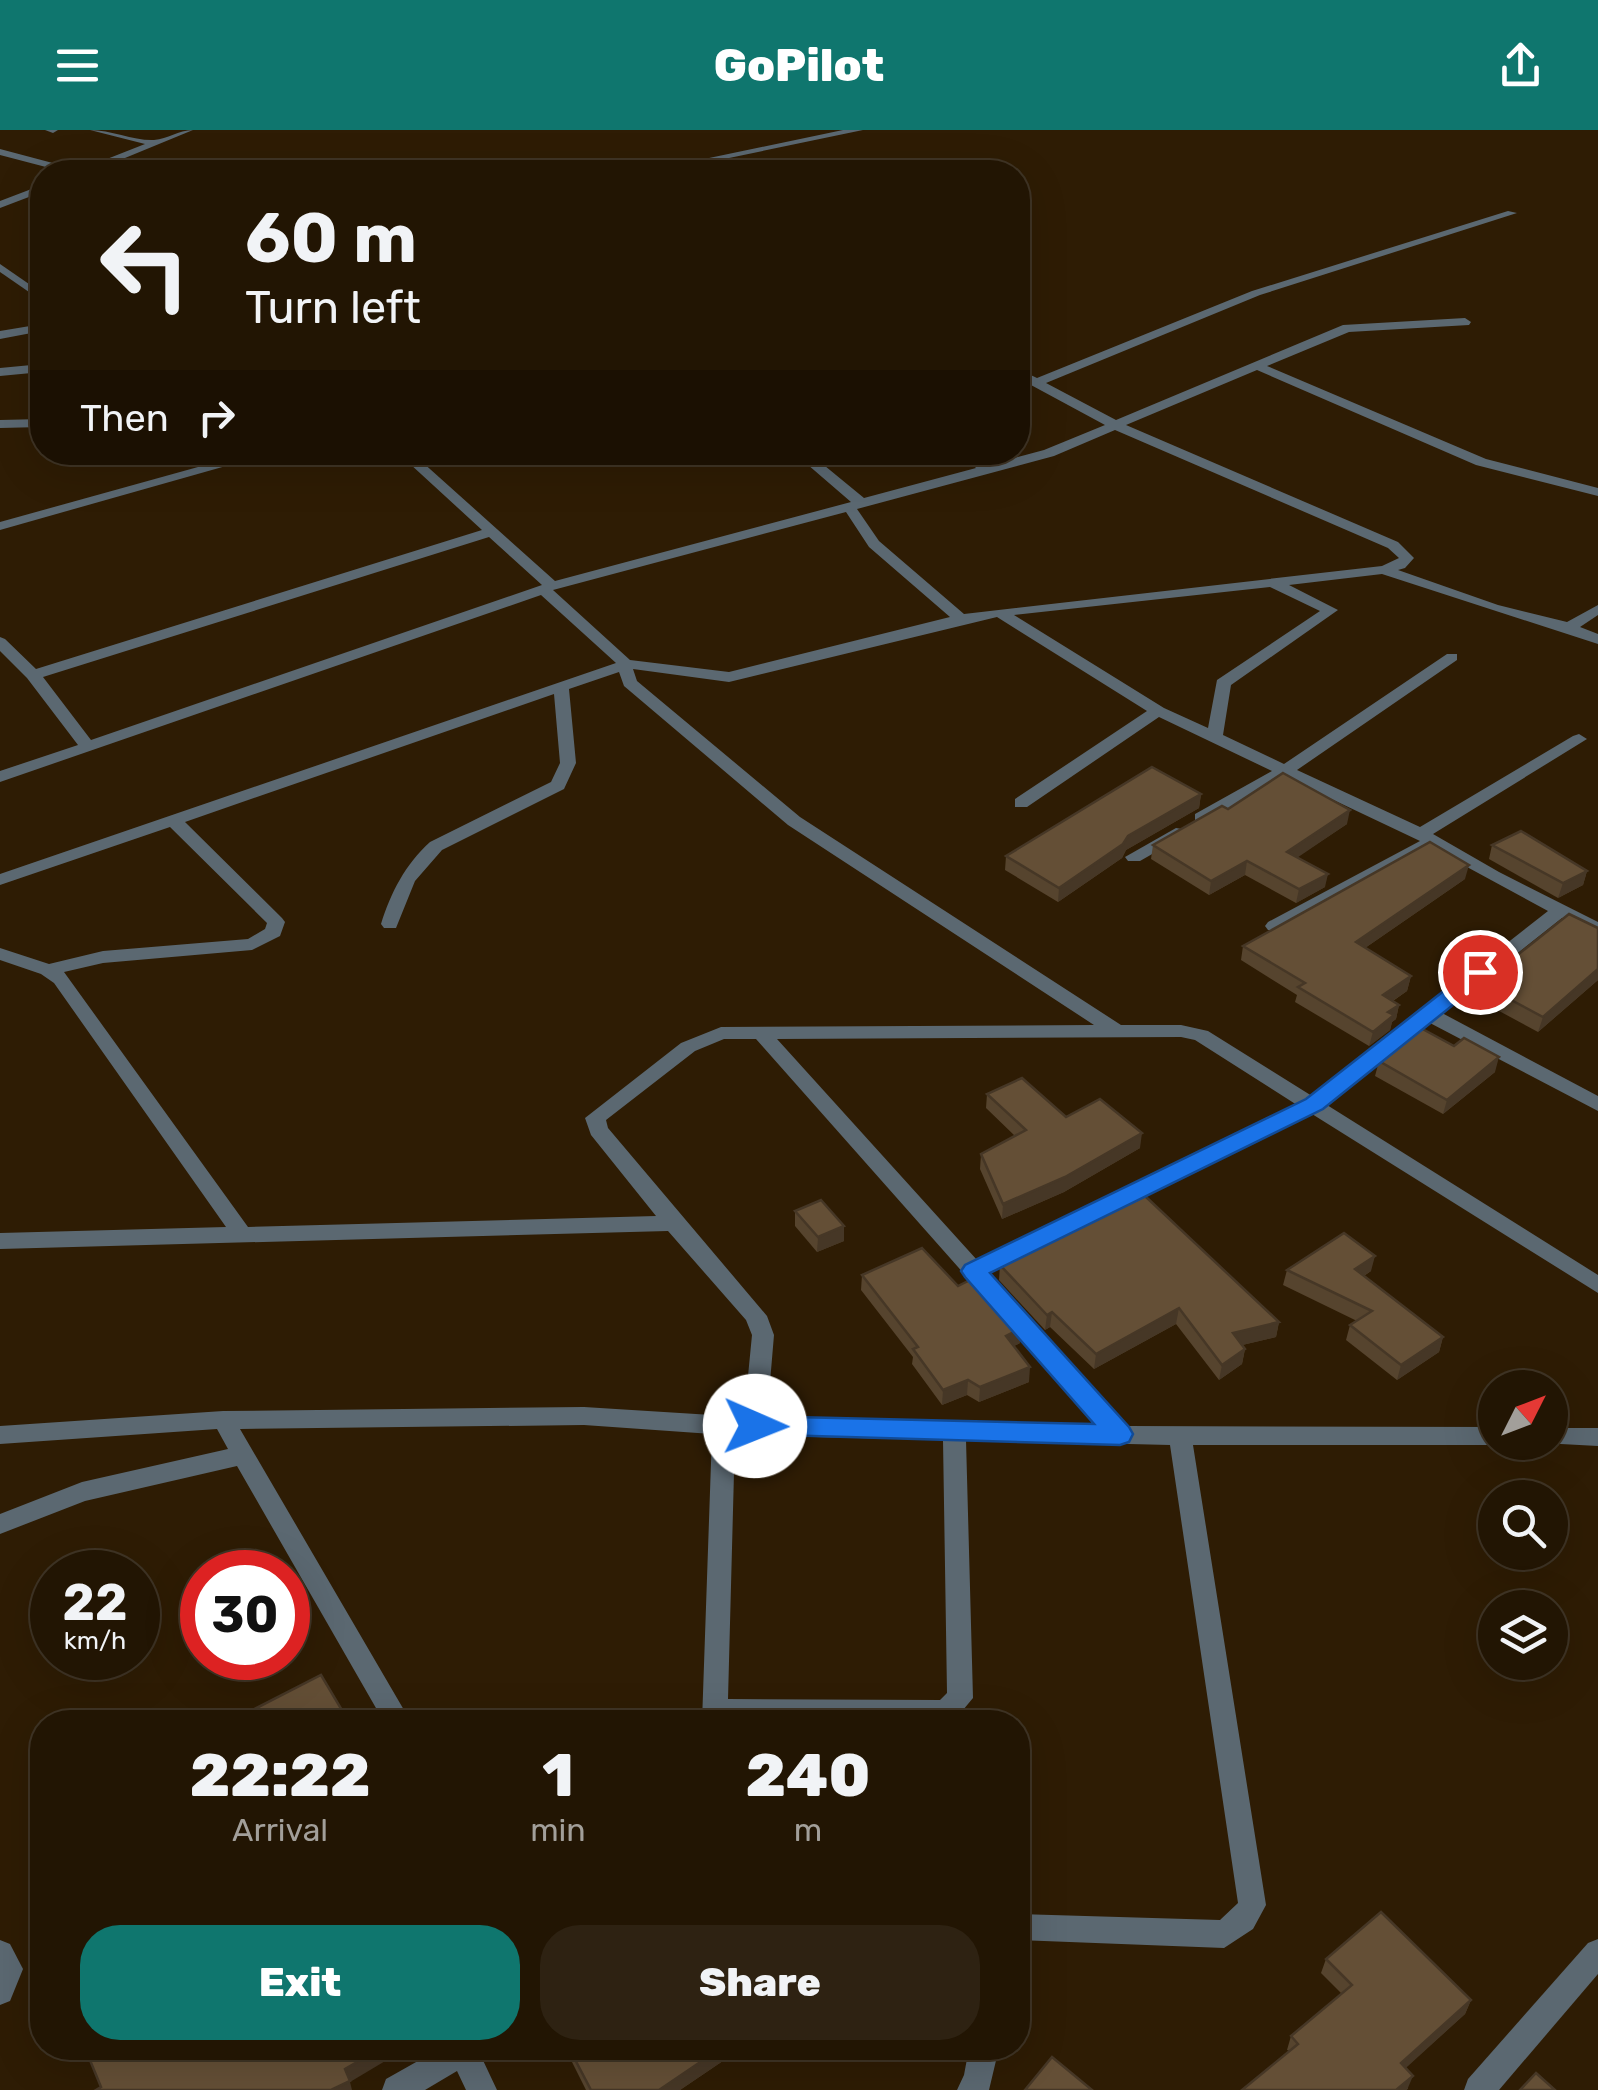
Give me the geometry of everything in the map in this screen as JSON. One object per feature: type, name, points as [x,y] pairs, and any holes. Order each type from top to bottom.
[{"type":"street","points":[[94,130],[156,143]]},
{"type":"street","points":[[111,160],[188,130]]},
{"type":"street","points":[[705,160],[858,130]]},
{"type":"street","points":[[0,152],[32,160]]},
{"type":"street","points":[[0,205],[30,193]]},
{"type":"street","points":[[1035,383],[1256,293],[1512,214]]},
{"type":"street","points":[[0,266],[30,289]]},
{"type":"street","points":[[1030,458],[1117,426],[1346,328],[1465,322]]},
{"type":"street","points":[[0,335],[30,330]]},
{"type":"street","points":[[1257,366],[1481,462],[1598,492]]},
{"type":"street","points":[[0,372],[30,369]]},
{"type":"street","points":[[0,880],[627,664],[707,676],[753,674],[960,618],[1383,570],[1400,565],[1406,558],[1404,552],[1117,426],[1030,380]]},
{"type":"street","points":[[0,424],[30,423]]},
{"type":"street","points":[[4,521],[219,465]]},
{"type":"street","points":[[416,465],[627,664],[630,683],[786,815],[1118,1032]]},
{"type":"street","points":[[813,465],[856,506],[874,544],[960,618]]},
{"type":"street","points":[[980,465],[986,470]]},
{"type":"street","points":[[0,777],[547,587],[1004,465]]},
{"type":"street","points":[[34,675],[491,532]]},
{"type":"street","points":[[1383,570],[1598,639]]},
{"type":"street","points":[[1215,738],[1223,683],[1331,610],[1271,582]]},
{"type":"street","points":[[1569,627],[1598,610]]},
{"type":"street","points":[[1000,613],[1158,711],[1427,837],[1598,929]]},
{"type":"street","points":[[0,642],[34,675],[88,747]]},
{"type":"street","points":[[1134,857],[1285,770],[1452,657]]},
{"type":"street","points":[[390,924],[399,892],[420,859],[436,846],[558,785],[568,763],[561,686]]},
{"type":"street","points":[[1021,803],[1158,711]]},
{"type":"street","points":[[1274,926],[1427,837],[1579,738]]},
{"type":"street","points":[[48,970],[104,957],[252,944],[274,932],[276,922],[172,819]]},
{"type":"street","points":[[974,1271],[1314,1104],[1560,910]]},
{"type":"street","points":[[0,954],[48,970],[61,979],[242,1235]]},
{"type":"street","points":[[1428,1014],[1596,1101]]},
{"type":"street","points":[[755,1426],[764,1335],[756,1316],[673,1223],[598,1130],[595,1118],[688,1047],[721,1033],[1201,1035],[1598,1285]]},
{"type":"street","points":[[761,1033],[1120,1434]]},
{"type":"street","points":[[0,1241],[673,1223]]},
{"type":"street","points":[[0,1435],[223,1420],[584,1416],[724,1426],[1180,1436],[1478,1436]]},
{"type":"street","points":[[223,1420],[391,1710]]},
{"type":"street","points":[[714,1710],[724,1426]]},
{"type":"street","points":[[954,1430],[957,1710]]},
{"type":"street","points":[[1030,1927],[1224,1934],[1243,1920],[1252,1905],[1180,1436]]},
{"type":"street","points":[[1568,1436],[1598,1437]]},
{"type":"street","points":[[0,1524],[82,1492],[243,1455]]},
{"type":"street","points":[[0,1954],[10,1970],[0,1991]]},
{"type":"street","points":[[1480,2090],[1598,1954]]},
{"type":"street","points":[[397,2090],[447,2060]]},
{"type":"street","points":[[470,2060],[482,2090]]},
{"type":"street","points":[[972,2090],[982,2060]]},
{"type":"building","points":[[1152,767],[1201,794],[1128,836],[1123,844],[1059,888],[1006,856]]},
{"type":"building","points":[[1283,773],[1350,810],[1287,852],[1328,874],[1299,889],[1247,861],[1211,881],[1153,845],[1222,806],[1228,809]]},
{"type":"building","points":[[1521,831],[1587,871],[1563,883],[1492,845]]},
{"type":"building","points":[[1430,842],[1469,865],[1356,942],[1411,976],[1383,995],[1399,1005],[1388,1012],[1394,1015],[1373,1032],[1298,987],[1305,983],[1243,946]]},
{"type":"building","points":[[1569,914],[1598,928],[1598,969],[1543,1017],[1481,984]]},
{"type":"building","points":[[1417,1026],[1454,1046],[1464,1038],[1499,1057],[1447,1100],[1379,1061]]},
{"type":"building","points":[[1022,1078],[1066,1117],[1100,1099],[1142,1133],[1065,1177],[1003,1204],[981,1154],[1026,1130],[987,1094]]},
{"type":"building","points":[[1145,1196],[1279,1322],[1233,1333],[1245,1349],[1222,1365],[1179,1308],[1096,1354],[1052,1312],[1047,1315],[1000,1265]]},
{"type":"building","points":[[821,1200],[844,1226],[818,1237],[795,1211]]},
{"type":"building","points":[[1344,1233],[1375,1256],[1355,1269],[1443,1337],[1401,1365],[1350,1325],[1372,1311],[1287,1270]]},
{"type":"building","points":[[922,1248],[958,1286],[976,1277],[1022,1328],[1006,1336],[1030,1367],[980,1387],[968,1380],[943,1390],[913,1349],[918,1347],[862,1275]]},
{"type":"building","points":[[321,1675],[342,1710],[252,1710]]},
{"type":"building","points":[[1381,1912],[1471,2000],[1401,2063],[1413,2076],[1396,2090],[1242,2090],[1298,2044],[1291,2036],[1352,1985],[1326,1959]]},
{"type":"building","points":[[1052,2057],[1092,2090],[1025,2090]]},
{"type":"building","points":[[90,2060],[360,2060],[345,2069],[350,2081],[331,2090],[96,2090],[101,2087]]},
{"type":"building","points":[[575,2060],[703,2060],[659,2090],[591,2090]]},
{"type":"building","points":[[1536,2073],[1555,2090],[1520,2090]]},
{"type":"route","points":[[755,1426],[1120,1434],[974,1271],[1314,1104],[1480,972]]}]
